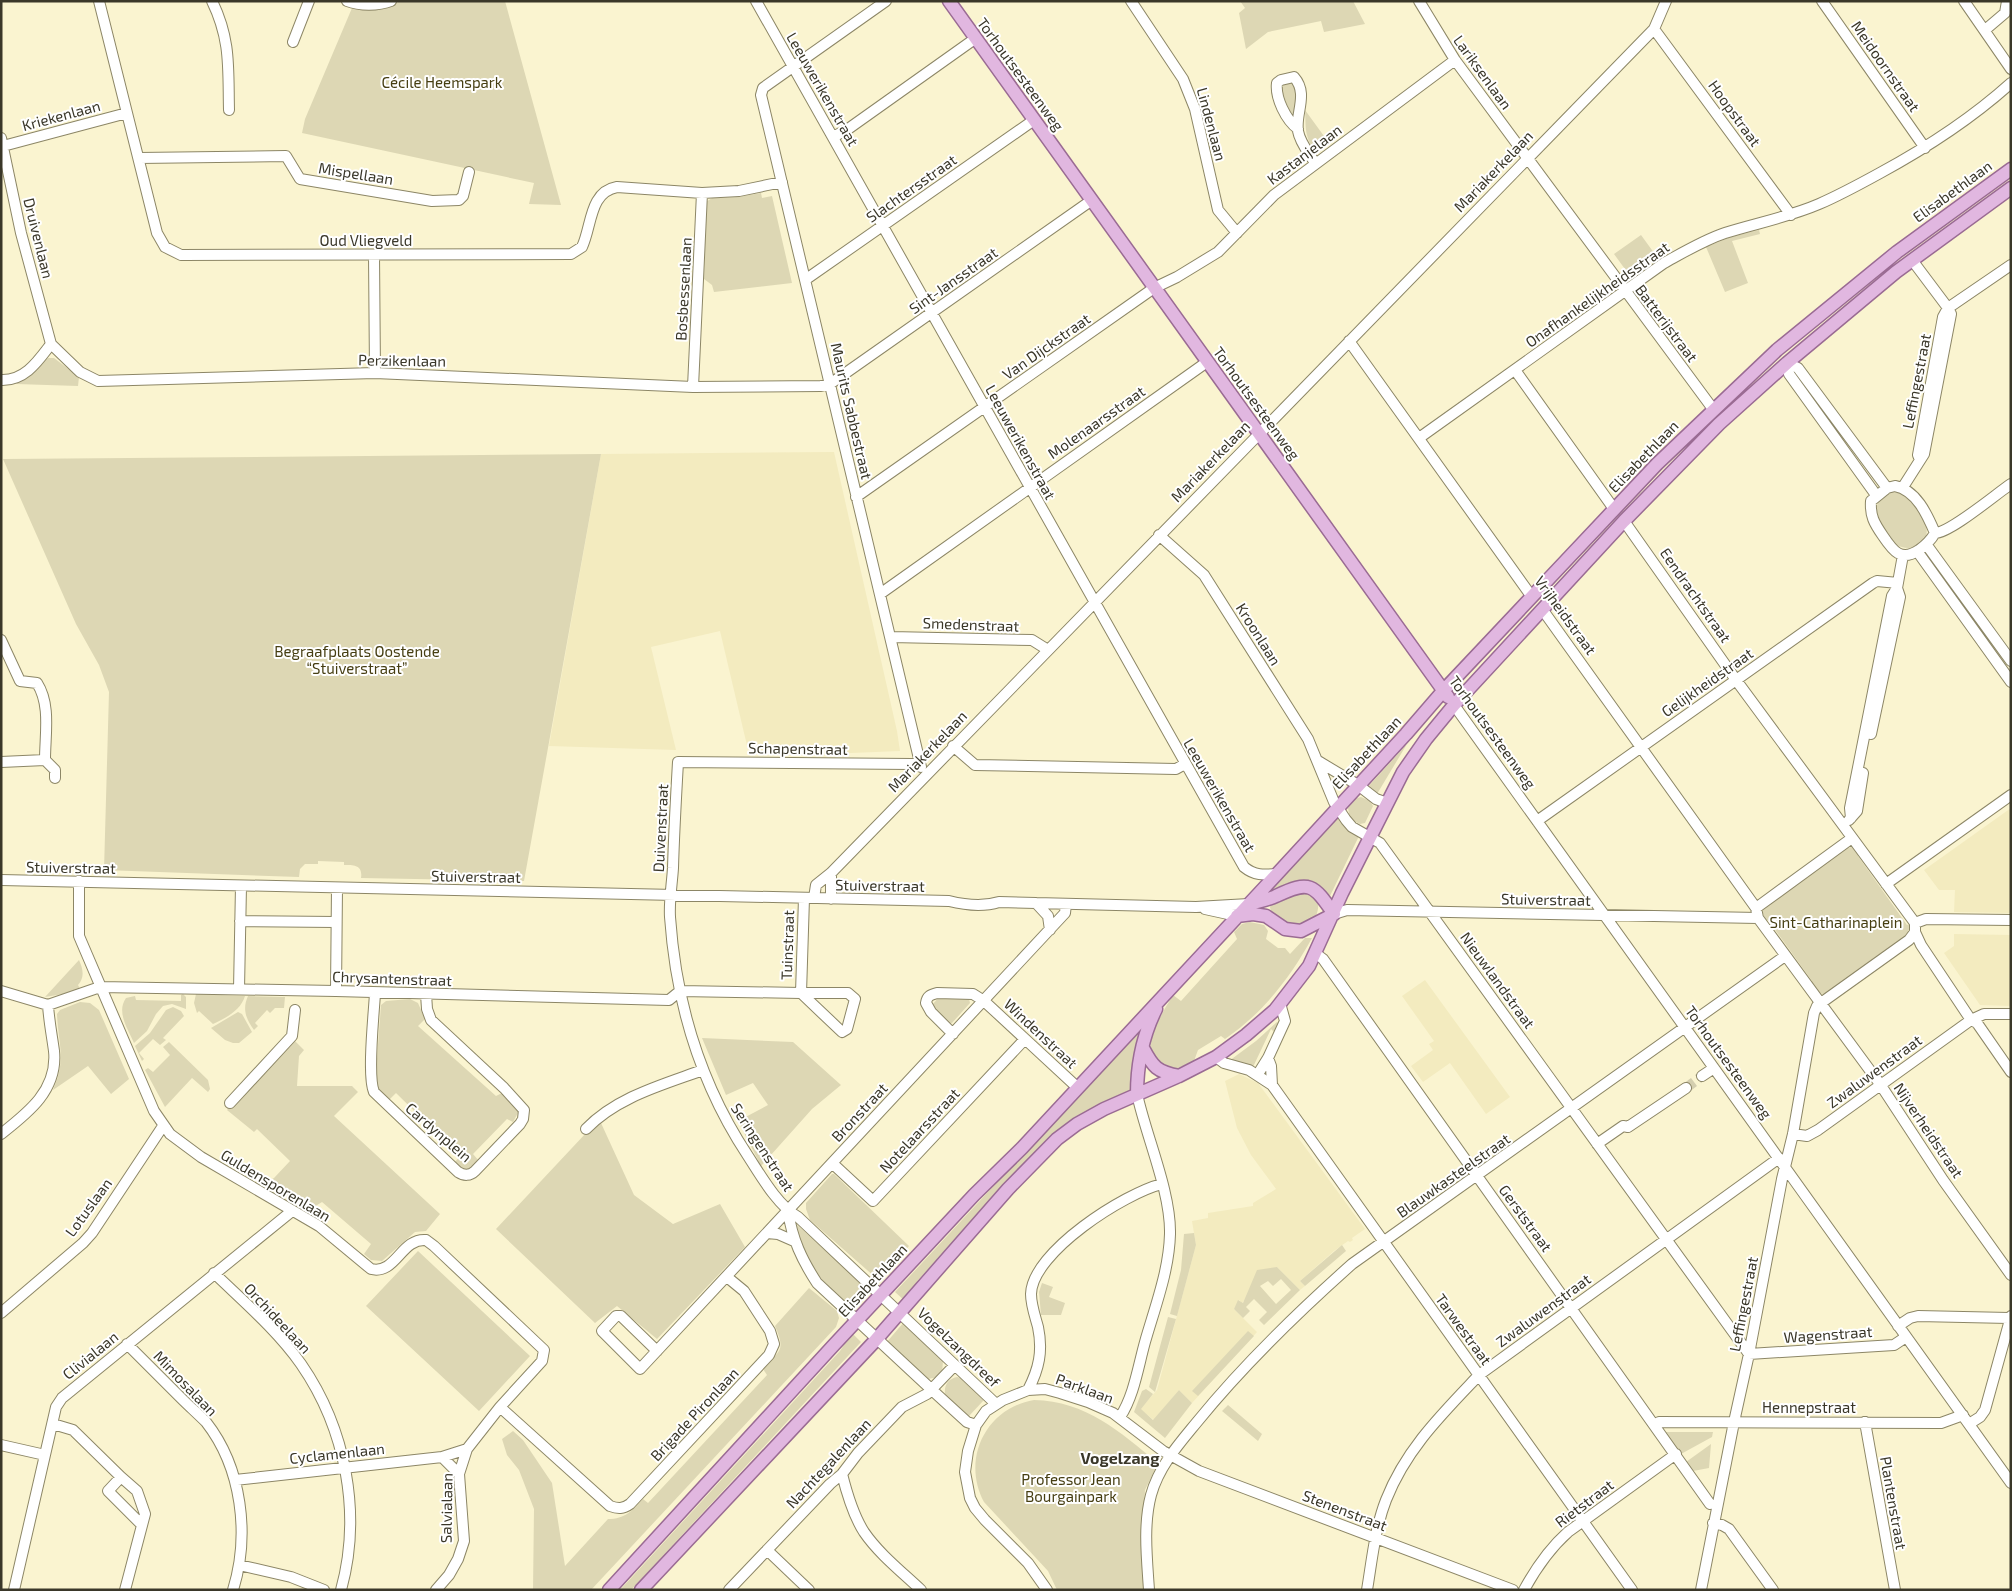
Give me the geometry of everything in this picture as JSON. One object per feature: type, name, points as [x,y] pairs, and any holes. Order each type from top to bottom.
[{"type":"main road","name":"Torhoutsesteenweg","points":[[949,1],[1454,705]]},
{"type":"main road","name":"Elisabethlaan","points":[[609,1590],[857,1320],[1078,1088],[1338,808],[1444,690],[1614,509],[1713,409],[1777,350],[1897,252],[2011,169]]},
{"type":"main road","name":"Elisabethlaan","points":[[641,1590],[877,1338],[995,1204],[1057,1139],[1077,1124],[1104,1109],[1179,1076],[1216,1057],[1246,1035],[1280,1003],[1303,976],[1334,914],[1342,893],[1403,772],[1416,752],[1454,705],[1695,447],[1788,362],[1912,260],[2011,188]]},
{"type":"main road","points":[[1777,350],[1788,362]]},
{"type":"main road","name":"Eendrachtstraat","points":[[1614,509],[1624,521]]},
{"type":"main road","name":"Vrijheidstraat","points":[[1532,597],[1542,610]]},
{"type":"main road","name":"Elisabethlaan","points":[[1249,904],[1300,886],[1315,890],[1334,914]]},
{"type":"main road","points":[[1237,916],[1253,914],[1266,916],[1285,929],[1301,931],[1334,914]]},
{"type":"main road","name":"Elisabethlaan","points":[[1137,1094],[1138,1071],[1146,1029],[1163,996]]},
{"type":"main road","points":[[1143,1048],[1153,1066],[1164,1073],[1179,1076]]},
{"type":"street","name":"Oud Vliegveld","points":[[99,1],[157,233],[165,247],[181,255],[570,254],[582,247],[594,205],[602,193],[610,188],[702,192],[739,191],[782,182]]},
{"type":"street","points":[[212,1],[224,27],[227,47],[229,110]]},
{"type":"street","points":[[293,42],[309,1]]},
{"type":"street","points":[[347,1],[358,5],[385,4],[391,1]]},
{"type":"street","name":"Leeuwerikenstraat","points":[[756,1],[1244,867],[1251,872],[1261,875],[1277,874]]},
{"type":"street","points":[[793,68],[886,1]]},
{"type":"street","name":"Lindenlaan","points":[[1131,1],[1183,79],[1195,109],[1218,210],[1237,233]]},
{"type":"street","name":"Lariksenlaan","points":[[1419,1],[1455,60],[1527,158]]},
{"type":"street","name":"Mariakerkelaan","points":[[814,898],[816,885],[831,873],[1654,29],[1666,1]]},
{"type":"street","name":"Meidoornstraat","points":[[1822,1],[1925,148]]},
{"type":"street","points":[[1964,1],[2011,70]]},
{"type":"street","points":[[1985,30],[2005,13],[2007,1]]},
{"type":"street","name":"Hoopstraat","points":[[1654,29],[1791,215]]},
{"type":"street","points":[[832,137],[848,129],[976,38]]},
{"type":"street","name":"Kastanjelaan","points":[[1157,292],[1177,277],[1218,252],[1274,195],[1455,60]]},
{"type":"street","name":"Maurits Sabbestraat","points":[[793,68],[762,91],[856,497],[918,751],[919,762],[927,773]]},
{"type":"street","points":[[1298,130],[1291,124],[1285,113],[1276,89],[1277,83],[1289,77],[1294,77],[1301,89],[1302,103],[1298,130],[1302,142],[1316,163]]},
{"type":"street","name":"Onafhankelijkheidsstraat","points":[[1420,438],[1664,263],[1724,233],[1791,215],[1852,189],[1925,148],[1988,104],[2011,83]]},
{"type":"street","name":"Kriekenlaan","points":[[2,142],[127,113]]},
{"type":"street","name":"Slachtersstraat","points":[[805,280],[1034,120]]},
{"type":"street","name":"Druivenlaan","points":[[2,142],[21,233],[51,344]]},
{"type":"street","name":"Mispellaan","points":[[139,158],[286,156],[300,179],[432,201],[459,200],[463,196],[469,172]]},
{"type":"street","name":"Batterijstraat","points":[[1527,158],[1713,409]]},
{"type":"street","name":"Bosbessenlaan","points":[[693,387],[702,192]]},
{"type":"street","name":"Sint-Jansstraat","points":[[830,384],[1092,200]]},
{"type":"street","points":[[374,255],[375,373]]},
{"type":"street","points":[[1912,260],[1948,308],[2010,268]]},
{"type":"street","name":"Van Dijckstraat","points":[[856,497],[984,407],[1157,292]]},
{"type":"street","name":"Leffingestraat","points":[[1903,488],[1924,454],[1951,314],[1948,308]]},
{"type":"street","name":"Vrijheidstraat","points":[[1350,342],[1532,597]]},
{"type":"street","points":[[1,380],[20,377],[32,368],[51,344]]},
{"type":"street","name":"Perzikenlaan","points":[[51,344],[80,372],[98,381],[375,373],[693,387],[821,386],[830,384]]},
{"type":"street","name":"Molenaarsstraat","points":[[880,594],[1207,362]]},
{"type":"street","points":[[1788,362],[1798,368],[1887,488]]},
{"type":"street","points":[[1788,362],[1789,374],[1876,496]]},
{"type":"street","name":"Eendrachtstraat","points":[[1515,370],[1614,509]]},
{"type":"street","points":[[1935,533],[1921,506],[1903,488],[1895,486],[1887,488],[1871,500],[1872,522],[1891,548],[1908,556],[1926,544],[1935,533],[1940,533],[1952,526],[2011,484]]},
{"type":"street","name":"Eendrachtstraat","points":[[1624,521],[1736,680],[1852,838]]},
{"type":"street","name":"Kroonlaan","points":[[1160,535],[1204,575],[1308,739],[1338,808]]},
{"type":"street","points":[[1926,544],[2011,661]]},
{"type":"street","points":[[1917,551],[2011,682]]},
{"type":"street","points":[[1843,827],[1857,811],[1875,700],[1900,597],[1897,586],[1903,555]]},
{"type":"street","name":"Gelijkheidstraat","points":[[1537,821],[1873,583],[1877,581],[1897,586]]},
{"type":"street","name":"Vrijheidstraat","points":[[1542,610],[1757,913]]},
{"type":"street","points":[[1982,642],[1992,635]]},
{"type":"street","name":"Smedenstraat","points":[[891,637],[1032,640],[1048,650]]},
{"type":"street","points":[[1,640],[4,653],[20,681],[36,683],[45,700],[45,760]]},
{"type":"street","name":"Torhoutsesteenweg","points":[[1454,705],[2011,1483]]},
{"type":"street","points":[[953,746],[974,765],[1176,769],[1185,764]]},
{"type":"street","points":[[1,762],[45,760],[56,770],[55,778]]},
{"type":"street","points":[[1318,761],[1358,785],[1376,799],[1387,802]]},
{"type":"street","name":"Schapenstraat","points":[[678,762],[912,764],[919,762]]},
{"type":"street","name":"Duivenstraat","points":[[672,895],[678,762]]},
{"type":"street","points":[[1886,884],[2011,795]]},
{"type":"street","name":"Elisabethlaan","points":[[1338,808],[1352,827],[1370,836]]},
{"type":"street","name":"Nieuwlandstraat","points":[[1370,836],[1380,843],[1431,912],[1749,1354]]},
{"type":"street","points":[[2011,920],[1926,919],[1915,928],[1909,940],[1821,1003],[1785,956],[1757,913],[1852,838],[1915,928],[1921,945],[1971,1020],[1977,1023],[2011,1072]]},
{"type":"street","points":[[831,873],[831,899]]},
{"type":"street","name":"Stuiverstraat","points":[[1,880],[831,899],[950,901],[970,898],[991,899],[999,902],[1196,907],[1249,904]]},
{"type":"street","name":"Guldensporenlaan","points":[[79,881],[78,936],[154,1112],[170,1134],[219,1170],[319,1226],[372,1269],[378,1271],[389,1266],[414,1242],[426,1240],[544,1350],[542,1361],[500,1407],[467,1450]]},
{"type":"street","points":[[239,989],[241,886]]},
{"type":"street","points":[[336,991],[337,888]]},
{"type":"street","name":"Seringenstraat","points":[[672,895],[670,915],[680,991],[691,1036],[703,1070],[738,1142],[788,1212],[794,1241],[804,1263],[818,1283],[877,1338]]},
{"type":"street","name":"Tuinstraat","points":[[801,992],[804,898]]},
{"type":"street","points":[[1036,903],[1048,916],[1050,930]]},
{"type":"street","name":"Bronstraat","points":[[788,1212],[1066,913],[1066,904]]},
{"type":"street","name":"Stuiverstraat","points":[[1196,907],[1237,916]]},
{"type":"street","name":"Stuiverstraat","points":[[1334,914],[1346,910],[1605,916],[1757,913]]},
{"type":"street","points":[[240,921],[336,922]]},
{"type":"street","name":"Gerststraat","points":[[1315,953],[1323,959],[1710,1504]]},
{"type":"street","name":"Blauwkasteelstraat","points":[[1149,1590],[1146,1527],[1150,1496],[1156,1480],[1170,1455],[1223,1391],[1308,1303],[1352,1264],[1785,956]]},
{"type":"street","name":"Chrysantenstraat","points":[[48,1005],[100,987],[669,1000],[680,991]]},
{"type":"street","points":[[1,991],[48,1005],[54,1053],[54,1067],[50,1080],[37,1104],[1,1134]]},
{"type":"street","points":[[680,991],[801,992],[848,993],[855,1000],[847,1029],[842,1032],[801,992]]},
{"type":"street","name":"Cardynplein","points":[[375,993],[372,1063],[374,1092],[458,1172],[472,1174],[520,1124],[523,1119],[524,1110],[504,1088],[431,1020],[427,1009],[426,994]]},
{"type":"street","points":[[952,1034],[931,1012],[926,1003],[927,998],[931,994],[937,993],[973,994],[984,1001]]},
{"type":"street","name":"Windenstraat","points":[[984,1001],[1078,1088]]},
{"type":"street","points":[[1258,1074],[1268,1058],[1285,1021],[1280,1003]]},
{"type":"street","name":"Leffingestraat","points":[[1701,1590],[1713,1523],[1749,1354],[1782,1163],[1792,1134],[1812,1023],[1817,1006],[1821,1003]]},
{"type":"street","name":"Nijverheidstraat","points":[[1821,1003],[1880,1084],[2010,1274]]},
{"type":"street","points":[[230,1103],[292,1036],[295,1010]]},
{"type":"street","points":[[1971,1020],[1984,1014],[2011,1014]]},
{"type":"street","points":[[1812,1023],[1832,1019]]},
{"type":"street","name":"Zwaluwenstraat","points":[[1792,1134],[1807,1136],[1818,1130],[1971,1020]]},
{"type":"street","name":"Notelaarsstraat","points":[[832,1163],[873,1200],[1025,1039]]},
{"type":"street","name":"Tarwestraat","points":[[1216,1057],[1224,1063],[1258,1074],[1272,1085],[1632,1590]]},
{"type":"street","name":"Tarwestraat","points":[[1268,1058],[1271,1066],[1272,1085]]},
{"type":"street","points":[[1702,1076],[1714,1068]]},
{"type":"street","points":[[586,1129],[601,1115],[624,1101],[703,1070]]},
{"type":"street","points":[[1597,1144],[1623,1126],[1628,1127],[1686,1088]]},
{"type":"street","points":[[1120,1417],[1129,1400],[1168,1255],[1170,1233],[1162,1184],[1137,1094]]},
{"type":"street","name":"Lotuslaan","points":[[1,1313],[88,1238],[163,1126]]},
{"type":"street","name":"Zwaluwenstraat","points":[[1367,1590],[1376,1538],[1385,1502],[1409,1453],[1442,1413],[1479,1375],[1666,1239],[1782,1163]]},
{"type":"street","points":[[1028,1390],[1036,1374],[1041,1355],[1041,1344],[1031,1293],[1038,1274],[1064,1242],[1096,1216],[1115,1204],[1153,1186],[1162,1184]]},
{"type":"street","name":"Clivialaan","points":[[14,1590],[56,1407],[62,1398],[292,1210]]},
{"type":"street","points":[[656,1351],[621,1316],[616,1316],[602,1332],[640,1368],[788,1212]]},
{"type":"street","name":"Seringenstraat","points":[[788,1212],[798,1217],[900,1312]]},
{"type":"street","points":[[767,1233],[778,1234],[794,1241]]},
{"type":"street","name":"Orchideelaan","points":[[214,1273],[276,1333],[302,1365],[337,1433],[350,1506],[351,1540],[347,1570],[341,1590]]},
{"type":"street","name":"Brigade Pironlaan","points":[[500,1407],[610,1506],[617,1509],[624,1508],[630,1504],[770,1355],[774,1344],[770,1331],[744,1291],[727,1277]]},
{"type":"street","name":"Vogelzangdreef","points":[[900,1312],[996,1404]]},
{"type":"street","points":[[1898,1326],[1910,1318],[1918,1316],[2010,1317],[1984,1410],[1980,1417],[1966,1420]]},
{"type":"street","name":"Wagenstraat","points":[[1749,1354],[1894,1345],[1906,1337]]},
{"type":"street","points":[[877,1338],[967,1422],[976,1425]]},
{"type":"street","name":"Mimosalaan","points":[[127,1344],[206,1423],[227,1458],[235,1480],[241,1514],[242,1543],[233,1590]]},
{"type":"street","name":"Nachtegalenlaan","points":[[729,1590],[830,1484],[842,1474],[858,1453],[902,1407],[932,1390],[955,1365]]},
{"type":"street","name":"Parklaan","points":[[1047,1590],[1028,1563],[985,1520],[975,1508],[970,1498],[964,1472],[976,1425],[986,1411],[1013,1395],[1028,1390],[1045,1389],[1104,1408],[1120,1417],[1170,1455]]},
{"type":"street","name":"Hennepstraat","points":[[1655,1424],[1659,1422],[1941,1423],[1966,1420]]},
{"type":"street","name":"Plantenstraat","points":[[1865,1422],[1894,1590]]},
{"type":"street","points":[[52,1424],[73,1430],[120,1477],[137,1491],[145,1514],[125,1590]]},
{"type":"street","points":[[1,1445],[45,1455]]},
{"type":"street","name":"Cyclamenlaan","points":[[235,1480],[442,1458],[467,1450]]},
{"type":"street","name":"Salvialaan","points":[[436,1590],[450,1575],[464,1541],[460,1474],[467,1450]]},
{"type":"street","name":"Rietstraat","points":[[1524,1590],[1535,1569],[1552,1547],[1582,1521],[1676,1454]]},
{"type":"street","name":"Stenenstraat","points":[[1170,1455],[1199,1471],[1513,1590]]},
{"type":"street","points":[[442,1458],[460,1474]]},
{"type":"street","points":[[842,1474],[855,1514],[863,1531],[880,1551],[921,1590]]},
{"type":"street","points":[[120,1477],[108,1491],[142,1524]]},
{"type":"street","points":[[1713,1523],[1729,1529],[1774,1590]]},
{"type":"street","points":[[767,1550],[802,1587]]},
{"type":"street","points":[[239,1566],[291,1577],[324,1590]]},
{"type":"shaded area","points":[[834,452],[900,751],[826,754],[749,754],[720,631],[651,647],[676,750],[549,746],[601,454]]},
{"type":"shaded area","points":[[2011,808],[2011,913],[1954,912],[1955,890],[1939,890],[1924,870]]},
{"type":"shaded area","points":[[1954,934],[2011,935],[2011,1006],[1980,1005],[1944,953],[1954,946]]},
{"type":"shaded area","points":[[1425,980],[1510,1097],[1486,1114],[1450,1063],[1423,1082],[1411,1066],[1433,1050],[1429,1044],[1434,1041],[1402,996]]},
{"type":"shaded area","points":[[1239,1074],[1258,1083],[1365,1229],[1352,1238],[1353,1240],[1348,1241],[1334,1251],[1300,1281],[1305,1286],[1300,1290],[1277,1267],[1242,1303],[1239,1300],[1234,1309],[1257,1332],[1192,1403],[1179,1390],[1154,1420],[1140,1409],[1157,1390],[1196,1245],[1192,1221],[1208,1218],[1208,1213],[1253,1206],[1253,1203],[1276,1189],[1251,1155],[1237,1128],[1225,1081]]},
{"type":"green space","name":"Cécile Heemspark","points":[[399,1],[505,1],[561,205],[529,204],[534,183],[302,133],[305,119],[352,8],[383,9]]},
{"type":"green space","points":[[1240,1],[1353,1],[1365,24],[1324,32],[1321,21],[1268,32],[1246,49],[1239,13],[1245,8]]},
{"type":"green space","points":[[1292,81],[1298,90],[1293,115],[1290,114],[1281,88],[1282,84]]},
{"type":"green space","points":[[1305,110],[1329,143],[1316,152],[1309,142]]},
{"type":"green space","points":[[761,193],[762,198],[772,196],[792,283],[714,292],[712,285],[704,279],[706,202],[712,198],[737,197]]},
{"type":"green space","points":[[1759,230],[1760,234],[1732,241],[1748,283],[1725,292],[1706,247],[1731,237]]},
{"type":"green space","points":[[1641,235],[1657,257],[1630,276],[1614,254]]},
{"type":"green space","points":[[48,358],[54,358],[79,377],[78,386],[16,384]]},
{"type":"green space","name":"Begraafplaats Oostende “Stuiverstraat”","points":[[601,454],[524,881],[361,878],[361,870],[357,867],[344,865],[344,862],[318,861],[318,864],[305,864],[300,869],[299,877],[104,870],[109,692],[99,665],[76,624],[3,459]]},
{"type":"green space","points":[[1891,492],[1906,496],[1916,505],[1924,518],[1927,533],[1925,539],[1920,544],[1909,548],[1898,546],[1881,529],[1877,518],[1877,507],[1881,498]]},
{"type":"green space","points":[[1407,744],[1377,794],[1367,788]]},
{"type":"green space","points":[[1361,797],[1370,801],[1373,806],[1365,823],[1360,824],[1350,819],[1348,808],[1354,799]]},
{"type":"green space","points":[[1336,818],[1339,819],[1347,830],[1359,836],[1330,896],[1303,881],[1288,883],[1273,891],[1271,888]]},
{"type":"green space","name":"Sint-Catharinaplein","points":[[1852,847],[1860,854],[1858,856],[1907,925],[1910,924],[1910,933],[1826,994],[1821,994],[1810,983],[1812,981],[1768,920],[1766,921],[1762,911],[1847,848]]},
{"type":"green space","points":[[1296,892],[1311,895],[1315,898],[1318,905],[1316,916],[1303,925],[1287,923],[1277,917],[1270,909],[1270,904]]},
{"type":"green space","points":[[1250,922],[1264,925],[1268,931],[1266,939],[1278,948],[1285,948],[1290,954],[1305,938],[1312,938],[1285,981],[1252,1018],[1225,1039],[1221,1036],[1198,1050],[1194,1061],[1173,1070],[1161,1068],[1151,1050],[1152,1037],[1173,995],[1181,1001],[1237,939],[1234,932],[1242,924]]},
{"type":"green space","points":[[79,960],[83,973],[78,985],[81,991],[45,997]]},
{"type":"green space","points":[[183,994],[186,997],[186,1009],[172,1004],[163,1006],[156,1014],[147,1031],[134,1043],[123,1015],[123,1003],[126,998],[135,996],[136,1000],[181,1001],[181,995]]},
{"type":"green space","points":[[196,994],[245,996],[237,1009],[213,1024],[199,1011],[197,1013],[194,1003]]},
{"type":"green space","points":[[248,996],[285,997],[284,1008],[275,1008],[270,1013],[267,1010],[255,1023],[258,1026],[254,1030],[246,1014],[245,1005]]},
{"type":"green space","points":[[939,997],[969,999],[970,1003],[952,1023],[948,1024],[933,1007],[933,1004]]},
{"type":"green space","points":[[410,999],[418,1003],[425,1019],[418,1026],[496,1096],[504,1092],[519,1111],[513,1122],[507,1119],[473,1154],[479,1161],[471,1169],[463,1169],[455,1162],[460,1156],[396,1093],[388,1101],[375,1085],[381,1005],[386,1001]]},
{"type":"green space","points":[[80,1002],[90,1003],[99,1010],[129,1079],[111,1094],[88,1066],[53,1090],[61,1060],[57,1014],[60,1010]]},
{"type":"green space","points":[[173,1007],[181,1011],[184,1016],[163,1038],[166,1040],[160,1045],[153,1039],[139,1053],[144,1059],[142,1061],[135,1046],[150,1033],[166,1010]]},
{"type":"green space","points":[[238,1012],[242,1014],[252,1032],[239,1043],[233,1043],[225,1040],[211,1028]]},
{"type":"green space","points":[[1277,1022],[1279,1024],[1275,1033],[1271,1029],[1253,1067],[1229,1061],[1256,1041]]},
{"type":"green space","points":[[1136,1033],[1139,1034],[1133,1063],[1132,1089],[1084,1113],[1031,1158],[918,1280],[905,1301],[895,1292]]},
{"type":"green space","points":[[702,1038],[793,1042],[841,1085],[812,1109],[761,1166],[738,1121],[768,1105],[753,1083],[726,1095]]},
{"type":"green space","points":[[293,1039],[304,1050],[299,1056],[297,1086],[352,1086],[358,1092],[334,1116],[440,1214],[426,1231],[415,1232],[382,1261],[371,1260],[364,1254],[371,1244],[322,1202],[309,1208],[263,1184],[274,1178],[290,1161],[257,1129],[254,1132],[227,1110]]},
{"type":"green space","points":[[169,1042],[208,1080],[210,1089],[208,1092],[192,1078],[165,1107],[145,1070],[148,1068],[153,1072],[170,1055],[163,1047]]},
{"type":"green space","points":[[601,1123],[634,1195],[673,1224],[720,1204],[745,1247],[657,1339],[617,1306],[595,1323],[496,1229],[586,1133]]},
{"type":"green space","points":[[832,1174],[909,1246],[884,1275],[875,1277],[810,1220],[806,1203]]},
{"type":"green space","points":[[795,1223],[870,1291],[852,1311],[816,1272],[803,1250]]},
{"type":"green space","points":[[1194,1233],[1196,1245],[1177,1316],[1170,1314],[1181,1270],[1184,1234]]},
{"type":"green space","points":[[1342,1245],[1346,1251],[1305,1286],[1300,1281]]},
{"type":"green space","points":[[418,1251],[530,1356],[479,1411],[366,1306]]},
{"type":"green space","points":[[1277,1267],[1300,1290],[1264,1325],[1259,1320],[1267,1312],[1254,1299],[1246,1307],[1250,1311],[1243,1318],[1234,1309],[1238,1300],[1243,1303],[1257,1270]],"holes":[[[1281,1279],[1291,1290],[1276,1304],[1260,1286],[1268,1281],[1273,1286]]]},
{"type":"green space","points":[[1042,1283],[1053,1287],[1049,1297],[1065,1303],[1061,1315],[1041,1315],[1039,1292]]},
{"type":"green space","points":[[809,1288],[837,1311],[839,1318],[836,1327],[591,1590],[533,1590],[534,1509],[519,1470],[507,1455],[502,1439],[513,1431],[523,1440],[552,1483],[565,1566],[608,1519],[619,1518],[628,1514],[643,1499],[648,1503],[767,1375],[763,1369],[780,1350],[781,1346],[775,1326]]},
{"type":"green space","points":[[1168,1317],[1176,1319],[1155,1392],[1149,1387]]},
{"type":"green space","points":[[904,1322],[943,1361],[942,1373],[938,1377],[928,1379],[924,1377],[886,1343]]},
{"type":"green space","points":[[1248,1331],[1254,1336],[1198,1396],[1192,1391]]},
{"type":"green space","points":[[852,1333],[861,1342],[631,1590],[620,1590],[840,1351]]},
{"type":"green space","points":[[957,1377],[973,1386],[984,1400],[969,1416],[945,1394],[947,1383]]},
{"type":"green space","points":[[1146,1389],[1153,1394],[1141,1409],[1153,1420],[1179,1390],[1192,1403],[1165,1438],[1134,1412],[1142,1391]]},
{"type":"green space","name":"Professor Jean Bourgainpark","points":[[1034,1400],[1053,1402],[1086,1412],[1116,1430],[1158,1463],[1145,1490],[1143,1526],[1144,1590],[1057,1590],[1048,1571],[984,1502],[978,1486],[975,1469],[977,1453],[982,1438],[991,1424],[1003,1413],[1017,1405]]},
{"type":"green space","points":[[1228,1405],[1262,1434],[1258,1441],[1222,1411]]},
{"type":"green space","points":[[1665,1432],[1713,1432],[1712,1437],[1681,1454]]},
{"type":"green space","points":[[1711,1444],[1709,1468],[1693,1471],[1686,1462]]},
{"type":"tunnel","points":[[1686,1088],[1702,1076]]},
{"type":"district","name":"Vogelzang","points":[[1120,1457]]}]
